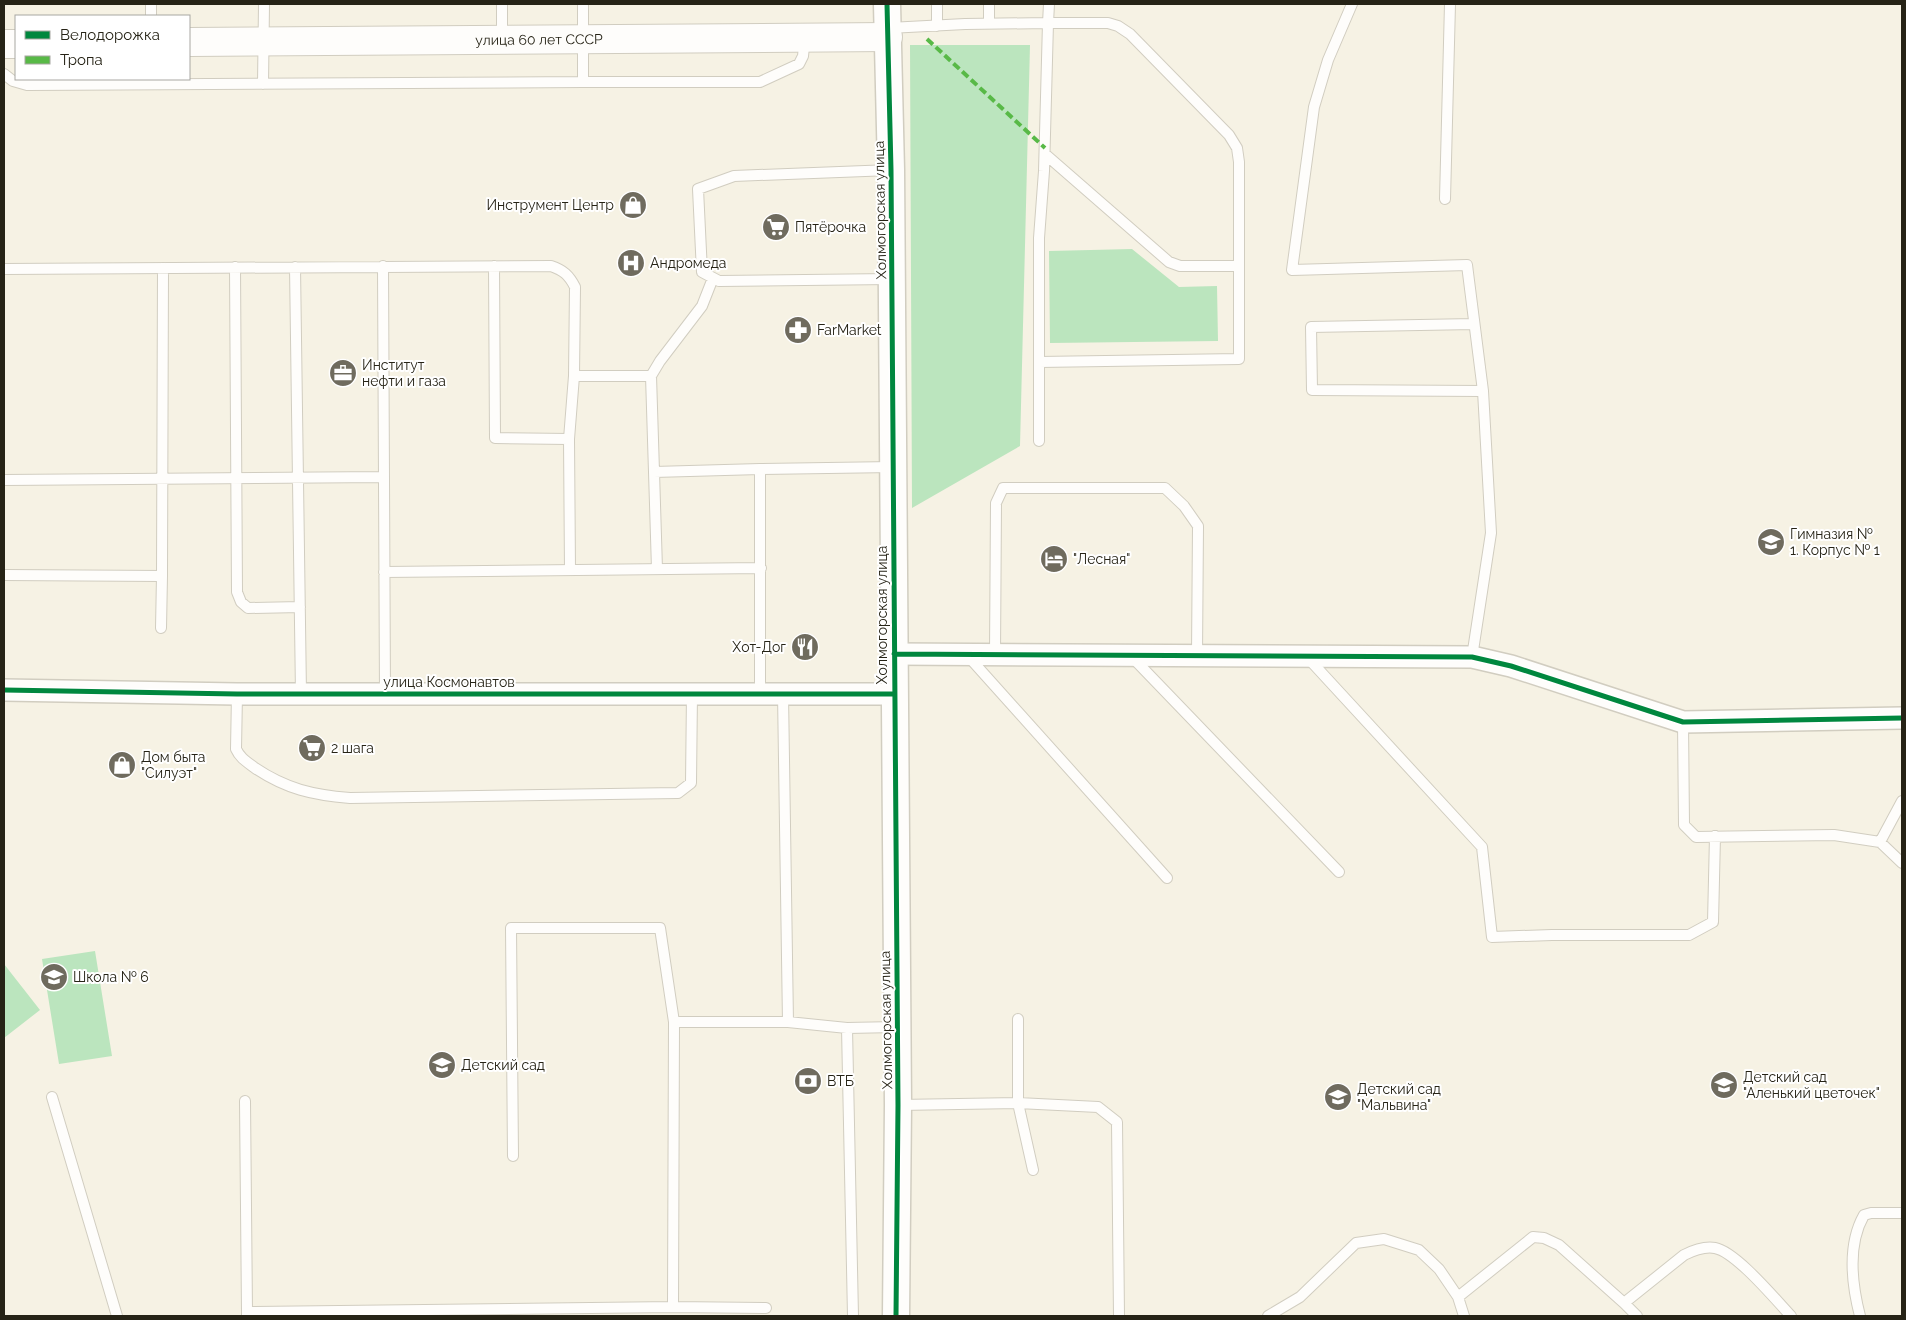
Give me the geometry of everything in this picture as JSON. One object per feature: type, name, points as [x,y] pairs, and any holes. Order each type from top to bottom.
[{"type":"main road","name":"улица 60 лет СССР","points":[[190,42],[805,37],[888,23]]},
{"type":"street","name":"Холмогорская улица","points":[[888,23],[891,170],[898,1105],[896,1316]]},
{"type":"street","points":[[894,654],[1472,657],[1511,666],[1683,722],[1902,718]]},
{"type":"street","name":"улица Космонавтов","points":[[4,690],[237,694],[894,694]]},
{"type":"lane","points":[[263,84],[264,4]]},
{"type":"lane","points":[[502,4],[502,40]]},
{"type":"lane","points":[[582,4],[583,82]]},
{"type":"lane","points":[[937,4],[937,26]]},
{"type":"lane","points":[[989,4],[989,24]]},
{"type":"lane","points":[[1039,441],[1039,238],[1045,154],[1049,4]]},
{"type":"lane","points":[[1352,4],[1328,60],[1314,107],[1292,270],[1467,265],[1483,391],[1491,533],[1472,657]]},
{"type":"lane","points":[[1445,199],[1450,4]]},
{"type":"lane","points":[[888,23],[937,26],[1108,23],[1118,26],[1130,34],[1229,135],[1237,148],[1239,162],[1239,359],[1039,362]]},
{"type":"lane","points":[[4,74],[13,81],[27,85],[760,82],[800,64],[804,56],[805,37]]},
{"type":"lane","points":[[1045,154],[1169,262],[1180,266],[1239,266]]},
{"type":"lane","points":[[891,170],[734,176],[698,188],[702,272],[719,281],[892,279]]},
{"type":"lane","points":[[384,266],[385,694]]},
{"type":"lane","points":[[494,266],[495,438],[569,439]]},
{"type":"lane","points":[[4,269],[551,266],[562,270],[570,277],[575,287],[574,376],[569,439],[570,570]]},
{"type":"lane","points":[[235,267],[237,592],[241,602],[248,608],[300,607]]},
{"type":"lane","points":[[295,267],[301,694]]},
{"type":"lane","points":[[161,628],[164,479],[163,268]]},
{"type":"lane","points":[[657,569],[651,376],[660,361],[702,306],[713,278]]},
{"type":"lane","points":[[1474,324],[1311,327],[1312,390],[1483,391]]},
{"type":"lane","points":[[574,376],[651,376]]},
{"type":"lane","points":[[654,472],[893,467]]},
{"type":"lane","points":[[760,469],[760,694]]},
{"type":"lane","points":[[4,480],[383,477]]},
{"type":"lane","points":[[995,654],[996,503],[1003,488],[1166,488],[1184,506],[1198,526],[1197,656]]},
{"type":"lane","points":[[384,572],[761,568]]},
{"type":"lane","points":[[4,575],[162,576]]},
{"type":"lane","points":[[966,654],[1167,878]]},
{"type":"lane","points":[[1130,655],[1340,872]]},
{"type":"lane","points":[[1306,656],[1482,847],[1492,937],[1688,935],[1713,922],[1715,836]]},
{"type":"lane","points":[[237,694],[236,749],[240,757],[273,780],[294,789],[327,796],[350,798],[678,793],[690,783],[692,694]]},
{"type":"lane","points":[[783,694],[788,1022]]},
{"type":"lane","points":[[1683,722],[1684,825],[1696,837],[1834,835],[1880,842],[1902,863]]},
{"type":"lane","points":[[1880,842],[1902,801]]},
{"type":"lane","points":[[513,1156],[511,928],[660,928],[674,1022],[673,1307]]},
{"type":"lane","points":[[1018,1019],[1018,1104],[1033,1170]]},
{"type":"lane","points":[[674,1022],[788,1022],[847,1028],[897,1027]]},
{"type":"lane","points":[[847,1028],[853,1316]]},
{"type":"lane","points":[[52,1097],[117,1316]]},
{"type":"lane","points":[[245,1101],[247,1314],[673,1307],[766,1308]]},
{"type":"lane","points":[[898,1105],[1018,1104],[1098,1107],[1117,1122],[1119,1316]]},
{"type":"lane","points":[[1860,1316],[1853,1278],[1853,1261],[1858,1226],[1864,1215],[1871,1213],[1902,1213]]},
{"type":"lane","points":[[1458,1297],[1533,1237],[1544,1238],[1559,1245],[1624,1302],[1637,1316]]},
{"type":"lane","points":[[1268,1316],[1300,1297],[1356,1243],[1384,1239],[1419,1250],[1439,1269],[1458,1297],[1464,1316]]},
{"type":"lane","points":[[1624,1302],[1684,1255],[1696,1249],[1715,1248],[1733,1257],[1791,1316]]},
{"type":"green space","points":[[910,45],[1030,45],[1020,446],[912,508]]},
{"type":"green space","points":[[1132,249],[1179,287],[1217,286],[1218,341],[1050,343],[1049,251]]},
{"type":"green space","points":[[95,951],[112,1056],[59,1064],[42,959]]},
{"type":"green space","points":[[4,964],[40,1010],[4,1038]]},
{"type":"marked path","points":[[927,39],[1045,148]]},
{"type":"cycle path","points":[[887,4],[891,170],[898,1105],[896,1316]]},
{"type":"cycle path","points":[[894,654],[1472,657],[1511,666],[1683,722],[1902,718]]},
{"type":"cycle path","points":[[4,690],[237,694],[894,694]]},
{"type":"place","name":"Инструмент Центр","points":[[633,205]]},
{"type":"place","name":"Пятёрочка","points":[[776,227]]},
{"type":"place","name":"Андромеда","points":[[631,263]]},
{"type":"place","name":"FarMarket","points":[[798,330]]},
{"type":"place","name":"Институт нефти и газа","points":[[343,373]]},
{"type":"place","name":"Гимназия № 1. Корпус № 1","points":[[1771,542]]},
{"type":"place","name":"\"Лесная\"","points":[[1054,559]]},
{"type":"place","name":"Хот-Дог","points":[[805,647]]},
{"type":"place","name":"2 шага","points":[[312,748]]},
{"type":"place","name":"Дом быта \"Силуэт\"","points":[[122,765]]},
{"type":"place","name":"Школа № 6","points":[[54,977]]},
{"type":"place","name":"Детский сад","points":[[442,1065]]},
{"type":"place","name":"ВТБ","points":[[808,1081]]},
{"type":"place","name":"Детский сад \"Аленький цветочек\"","points":[[1724,1085]]},
{"type":"place","name":"Детский сад \"Мальвина\"","points":[[1338,1097]]}]
